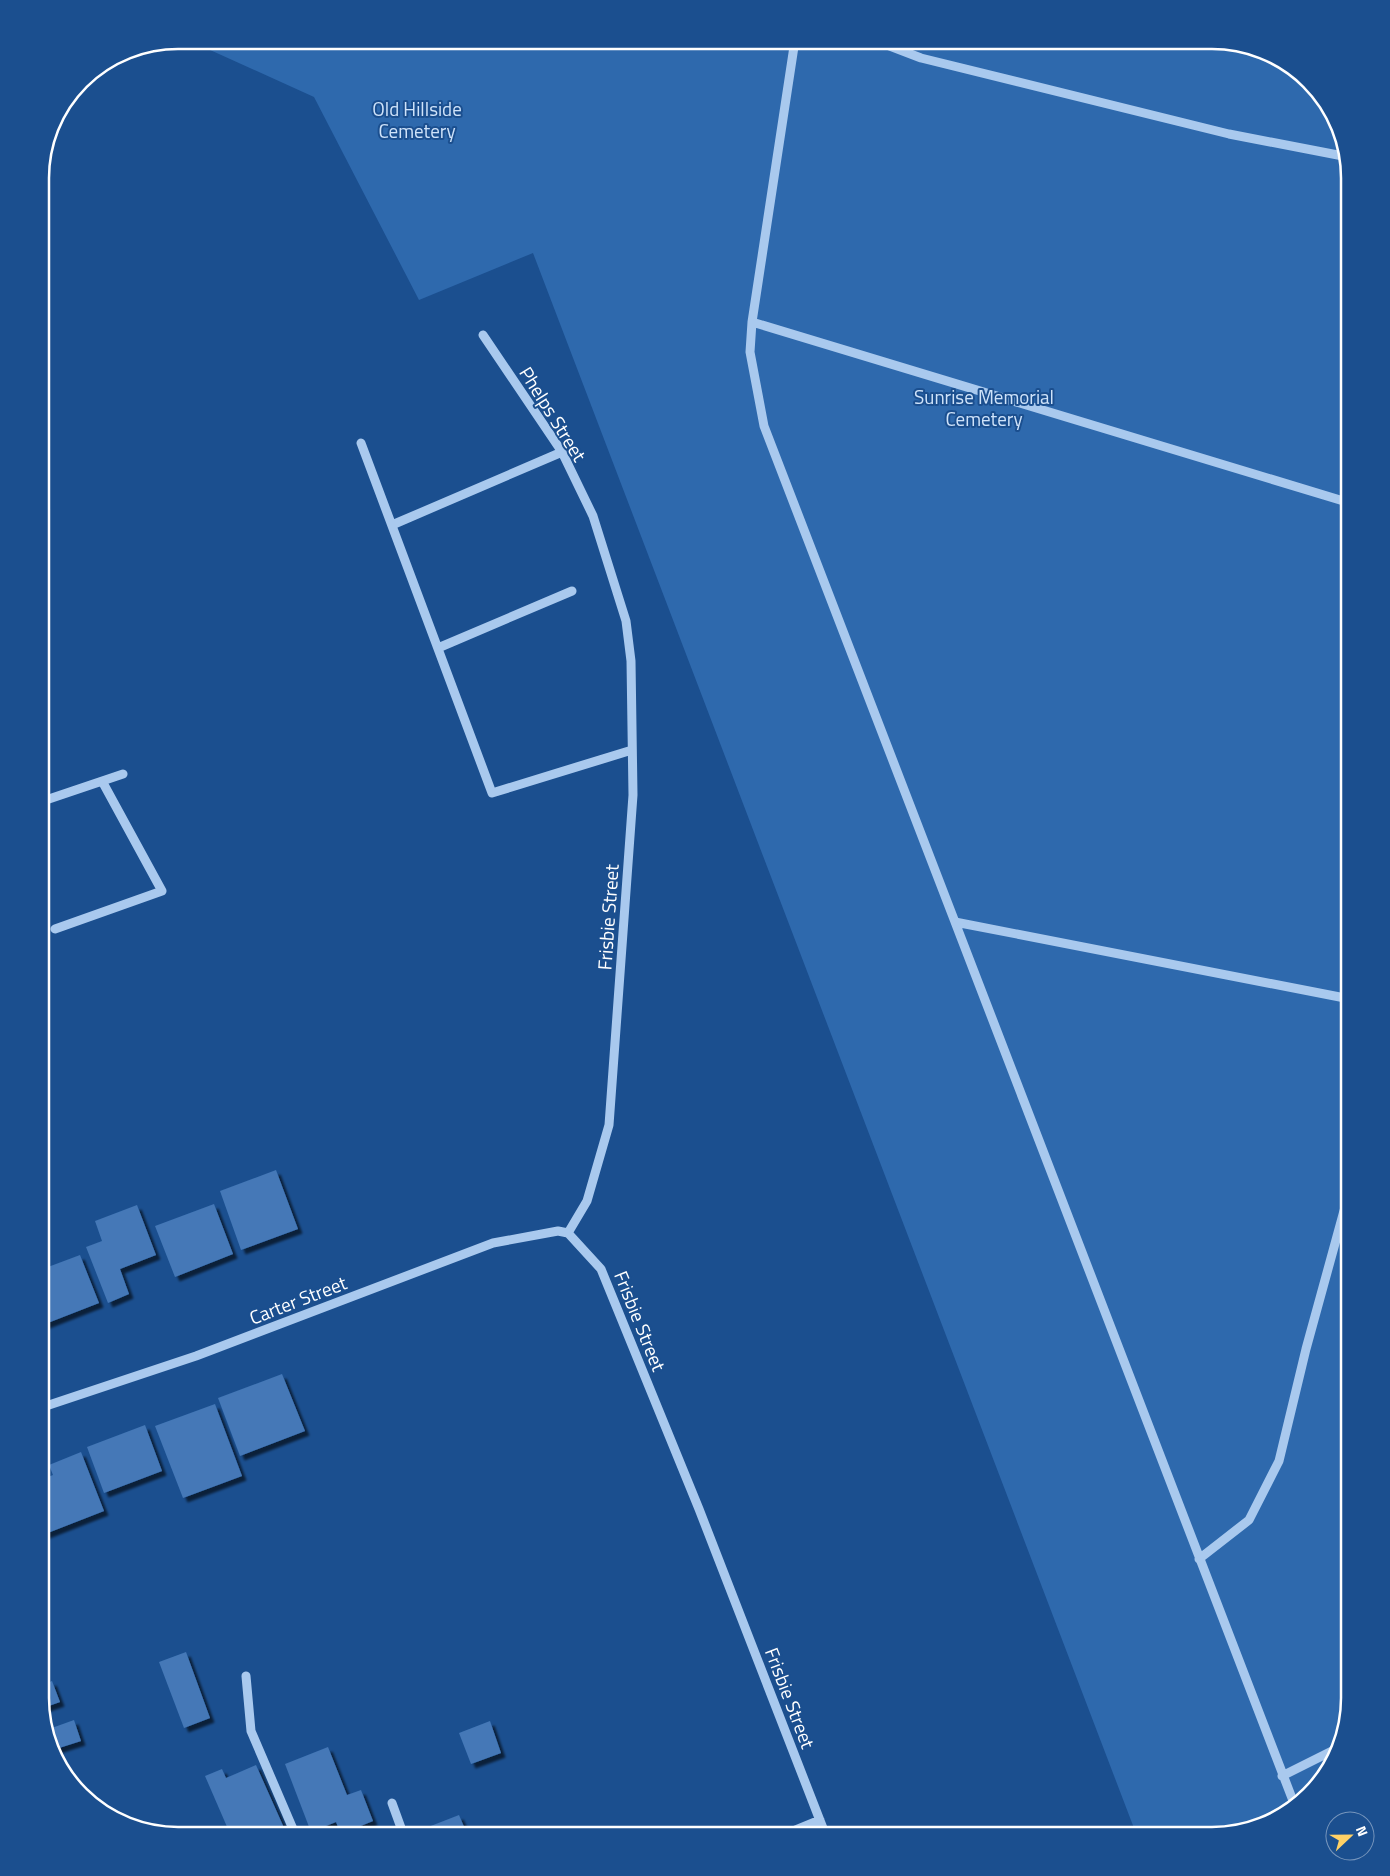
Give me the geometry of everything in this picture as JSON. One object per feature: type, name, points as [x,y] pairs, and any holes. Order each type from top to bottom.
[{"type":"street","points":[[794,49],[752,322],[750,352],[764,426],[1292,1799]]},
{"type":"street","points":[[898,49],[921,58],[1229,134],[1339,155]]},
{"type":"street","points":[[752,322],[1341,501]]},
{"type":"street","name":"Phelps Street","points":[[483,335],[562,452],[593,516],[600,540]]},
{"type":"street","points":[[361,443],[492,793],[632,750]]},
{"type":"street","points":[[392,525],[562,452]]},
{"type":"street","name":"Frisbie Street","points":[[600,540],[626,621],[630,661],[633,795],[609,1125],[587,1201],[568,1233],[601,1269],[699,1509],[823,1827]]},
{"type":"street","points":[[438,648],[572,591]]},
{"type":"street","points":[[49,799],[123,774]]},
{"type":"street","points":[[55,929],[162,891],[102,781]]},
{"type":"street","points":[[955,922],[1341,997]]},
{"type":"street","points":[[1199,1559],[1249,1520],[1279,1461],[1306,1349],[1341,1223]]},
{"type":"street","name":"Carter Street","points":[[49,1405],[196,1356],[493,1243],[558,1231],[568,1233]]},
{"type":"street","points":[[246,1676],[251,1731],[292,1827]]},
{"type":"street","points":[[1282,1776],[1329,1752]]},
{"type":"street","points":[[392,1803],[401,1827]]},
{"type":"street","points":[[803,1827],[820,1820]]},
{"type":"green space","name":"Sunrise Memorial Cemetery","points":[[208,49],[1220,49],[1245,53],[1277,66],[1291,75],[1315,99],[1328,121],[1337,145],[1341,178],[1341,1706],[1334,1740],[1319,1770],[1297,1795],[1277,1810],[1245,1823],[1229,1826],[1134,1827],[533,253],[419,300],[314,97]]},
{"type":"building","points":[[276,1170],[298,1229],[241,1250],[220,1191]]},
{"type":"building","points":[[214,1204],[233,1254],[175,1277],[155,1226]]},
{"type":"building","points":[[137,1205],[156,1255],[120,1269],[129,1294],[108,1303],[86,1247],[102,1241],[95,1221]]},
{"type":"building","points":[[80,1255],[99,1303],[49,1322],[49,1267]]},
{"type":"building","points":[[282,1374],[305,1431],[240,1456],[218,1398]]},
{"type":"building","points":[[215,1404],[242,1476],[183,1498],[155,1426]]},
{"type":"building","points":[[145,1425],[162,1471],[104,1493],[87,1447]]},
{"type":"building","points":[[81,1452],[104,1511],[49,1532],[49,1477],[53,1475],[49,1465]]},
{"type":"building","points":[[186,1652],[210,1718],[184,1728],[159,1662]]},
{"type":"building","points":[[52,1681],[60,1702],[49,1706],[49,1698],[49,1682]]},
{"type":"building","points":[[74,1720],[81,1741],[59,1748],[52,1728]]},
{"type":"building","points":[[490,1721],[501,1753],[471,1764],[459,1733]]},
{"type":"building","points":[[328,1747],[347,1795],[361,1790],[373,1821],[358,1827],[338,1827],[336,1822],[324,1827],[309,1827],[285,1764]]},
{"type":"building","points":[[256,1765],[284,1827],[227,1827],[205,1776],[222,1769],[226,1778]]},
{"type":"building","points":[[459,1815],[464,1827],[428,1827]]},
{"type":"park label","name":"Old Hillside Cemetery","points":[[417,120]]}]
